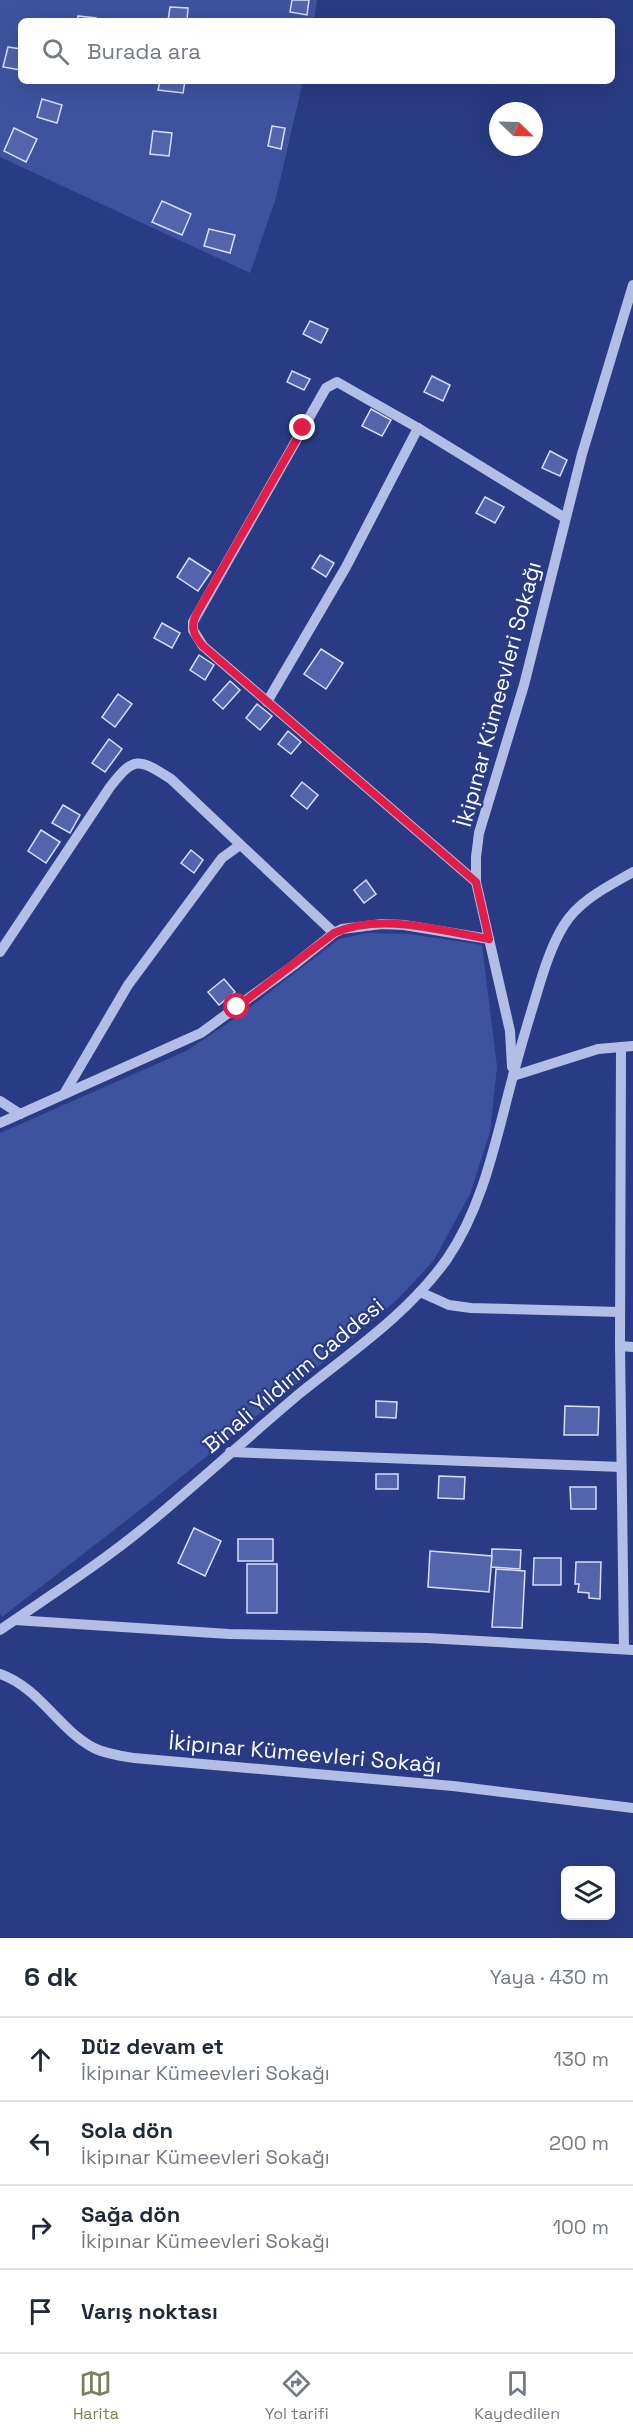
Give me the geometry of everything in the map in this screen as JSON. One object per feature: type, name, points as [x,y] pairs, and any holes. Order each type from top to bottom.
[{"type":"street","name":"İkipınar Kümeevleri Sokağı","points":[[513,1076],[510,1031],[476,882],[479,833],[524,685],[565,518],[633,285]]},
{"type":"street","name":"İkipınar Kümeevleri Sokağı","points":[[476,882],[196,639],[193,622],[326,388],[337,382],[418,428],[565,518]]},
{"type":"street","points":[[267,702],[346,567],[418,428]]},
{"type":"street","points":[[0,951],[110,787],[125,768],[133,763],[143,763],[153,767],[171,779],[334,933]]},
{"type":"street","points":[[64,1094],[128,985],[222,858],[240,845]]},
{"type":"street","points":[[513,1076],[538,991],[564,924],[576,910],[633,872]]},
{"type":"street","points":[[0,1123],[201,1033],[342,929],[381,924],[404,925],[489,939]]},
{"type":"street","points":[[513,1076],[598,1049],[633,1046]]},
{"type":"street","points":[[15,1620],[229,1634],[428,1638],[628,1649],[621,1467],[621,1047]]},
{"type":"street","name":"Binali Yıldırım Caddesi","points":[[0,1630],[94,1566],[146,1526],[230,1452],[377,1332],[420,1292],[449,1256],[478,1197],[502,1124],[513,1076]]},
{"type":"street","points":[[0,1101],[20,1113]]},
{"type":"street","points":[[420,1292],[449,1305],[471,1308],[620,1312]]},
{"type":"street","points":[[620,1346],[633,1347]]},
{"type":"street","points":[[230,1452],[621,1467]]},
{"type":"street","name":"İkipınar Kümeevleri Sokağı","points":[[0,1674],[34,1693],[76,1736],[94,1748],[109,1754],[453,1786],[633,1808]]},
{"type":"shaded area","points":[[0,0],[317,0],[314,18],[18,18],[18,84],[302,84],[276,198],[250,273],[0,157]]},
{"type":"shaded area","points":[[367,933],[410,934],[482,945],[497,1067],[490,1132],[470,1194],[434,1260],[399,1298],[336,1352],[145,1506],[2,1617],[0,1613],[0,1133],[186,1051],[233,1020],[339,939]]},
{"type":"building","points":[[292,0],[309,0],[307,15],[290,12]]},
{"type":"building","points":[[170,7],[188,8],[187,18],[168,18]]},
{"type":"building","points":[[8,47],[18,49],[18,70],[3,67]]},
{"type":"building","points":[[159,84],[184,84],[183,93],[158,90]]},
{"type":"building","points":[[42,99],[62,105],[57,123],[37,117]]},
{"type":"building","points":[[272,126],[285,128],[281,149],[268,146]]},
{"type":"building","points":[[14,128],[37,139],[26,162],[4,151]]},
{"type":"building","points":[[153,131],[172,133],[169,156],[150,154]]},
{"type":"building","points":[[162,201],[191,214],[182,235],[152,222]]},
{"type":"building","points":[[209,229],[235,235],[230,253],[204,246]]},
{"type":"building","points":[[310,321],[328,329],[321,343],[303,334]]},
{"type":"building","points":[[292,371],[310,379],[304,390],[287,382]]},
{"type":"building","points":[[432,376],[450,385],[443,401],[424,392]]},
{"type":"building","points":[[371,409],[391,420],[382,436],[362,426]]},
{"type":"building","points":[[550,451],[567,460],[560,476],[542,468]]},
{"type":"building","points":[[485,497],[504,507],[495,523],[476,513]]},
{"type":"building","points":[[320,555],[334,563],[326,577],[312,568]]},
{"type":"building","points":[[189,558],[211,572],[198,591],[177,577]]},
{"type":"building","points":[[162,623],[180,633],[172,648],[154,638]]},
{"type":"building","points":[[321,649],[343,663],[326,689],[304,674]]},
{"type":"building","points":[[199,655],[214,665],[205,680],[190,670]]},
{"type":"building","points":[[230,681],[240,690],[223,709],[213,700]]},
{"type":"building","points":[[118,694],[132,704],[115,727],[102,717]]},
{"type":"building","points":[[257,704],[272,716],[260,730],[246,718]]},
{"type":"building","points":[[288,731],[301,742],[291,754],[278,744]]},
{"type":"building","points":[[109,739],[122,749],[105,772],[92,763]]},
{"type":"building","points":[[302,782],[318,795],[307,809],[291,796]]},
{"type":"building","points":[[63,805],[80,815],[70,833],[52,823]]},
{"type":"building","points":[[41,830],[60,842],[46,863],[28,851]]},
{"type":"building","points":[[191,850],[203,860],[194,873],[181,863]]},
{"type":"building","points":[[366,880],[376,894],[364,903],[354,890]]},
{"type":"building","points":[[224,979],[235,992],[219,1005],[208,992]]},
{"type":"building","points":[[376,1401],[397,1402],[396,1418],[376,1417]]},
{"type":"building","points":[[565,1406],[599,1407],[598,1435],[564,1435]]},
{"type":"building","points":[[376,1474],[398,1474],[398,1489],[376,1489]]},
{"type":"building","points":[[439,1476],[465,1477],[464,1499],[438,1498]]},
{"type":"building","points":[[570,1487],[596,1487],[596,1509],[571,1509]]},
{"type":"building","points":[[194,1528],[221,1541],[205,1576],[178,1563]]},
{"type":"building","points":[[238,1539],[273,1539],[273,1561],[238,1561]]},
{"type":"building","points":[[492,1549],[521,1550],[520,1569],[491,1567]]},
{"type":"building","points":[[430,1551],[492,1556],[489,1592],[428,1587]]},
{"type":"building","points":[[534,1558],[561,1558],[561,1585],[533,1585]]},
{"type":"building","points":[[576,1562],[601,1562],[600,1599],[589,1598],[589,1593],[578,1592],[579,1584],[575,1584]]},
{"type":"building","points":[[247,1564],[277,1564],[277,1613],[247,1613]]},
{"type":"building","points":[[496,1569],[525,1571],[522,1628],[492,1627]]},
{"type":"route","points":[[237,1007],[342,929],[381,924],[404,925],[489,939],[476,882],[196,639],[193,622],[197,613],[303,428]]}]
